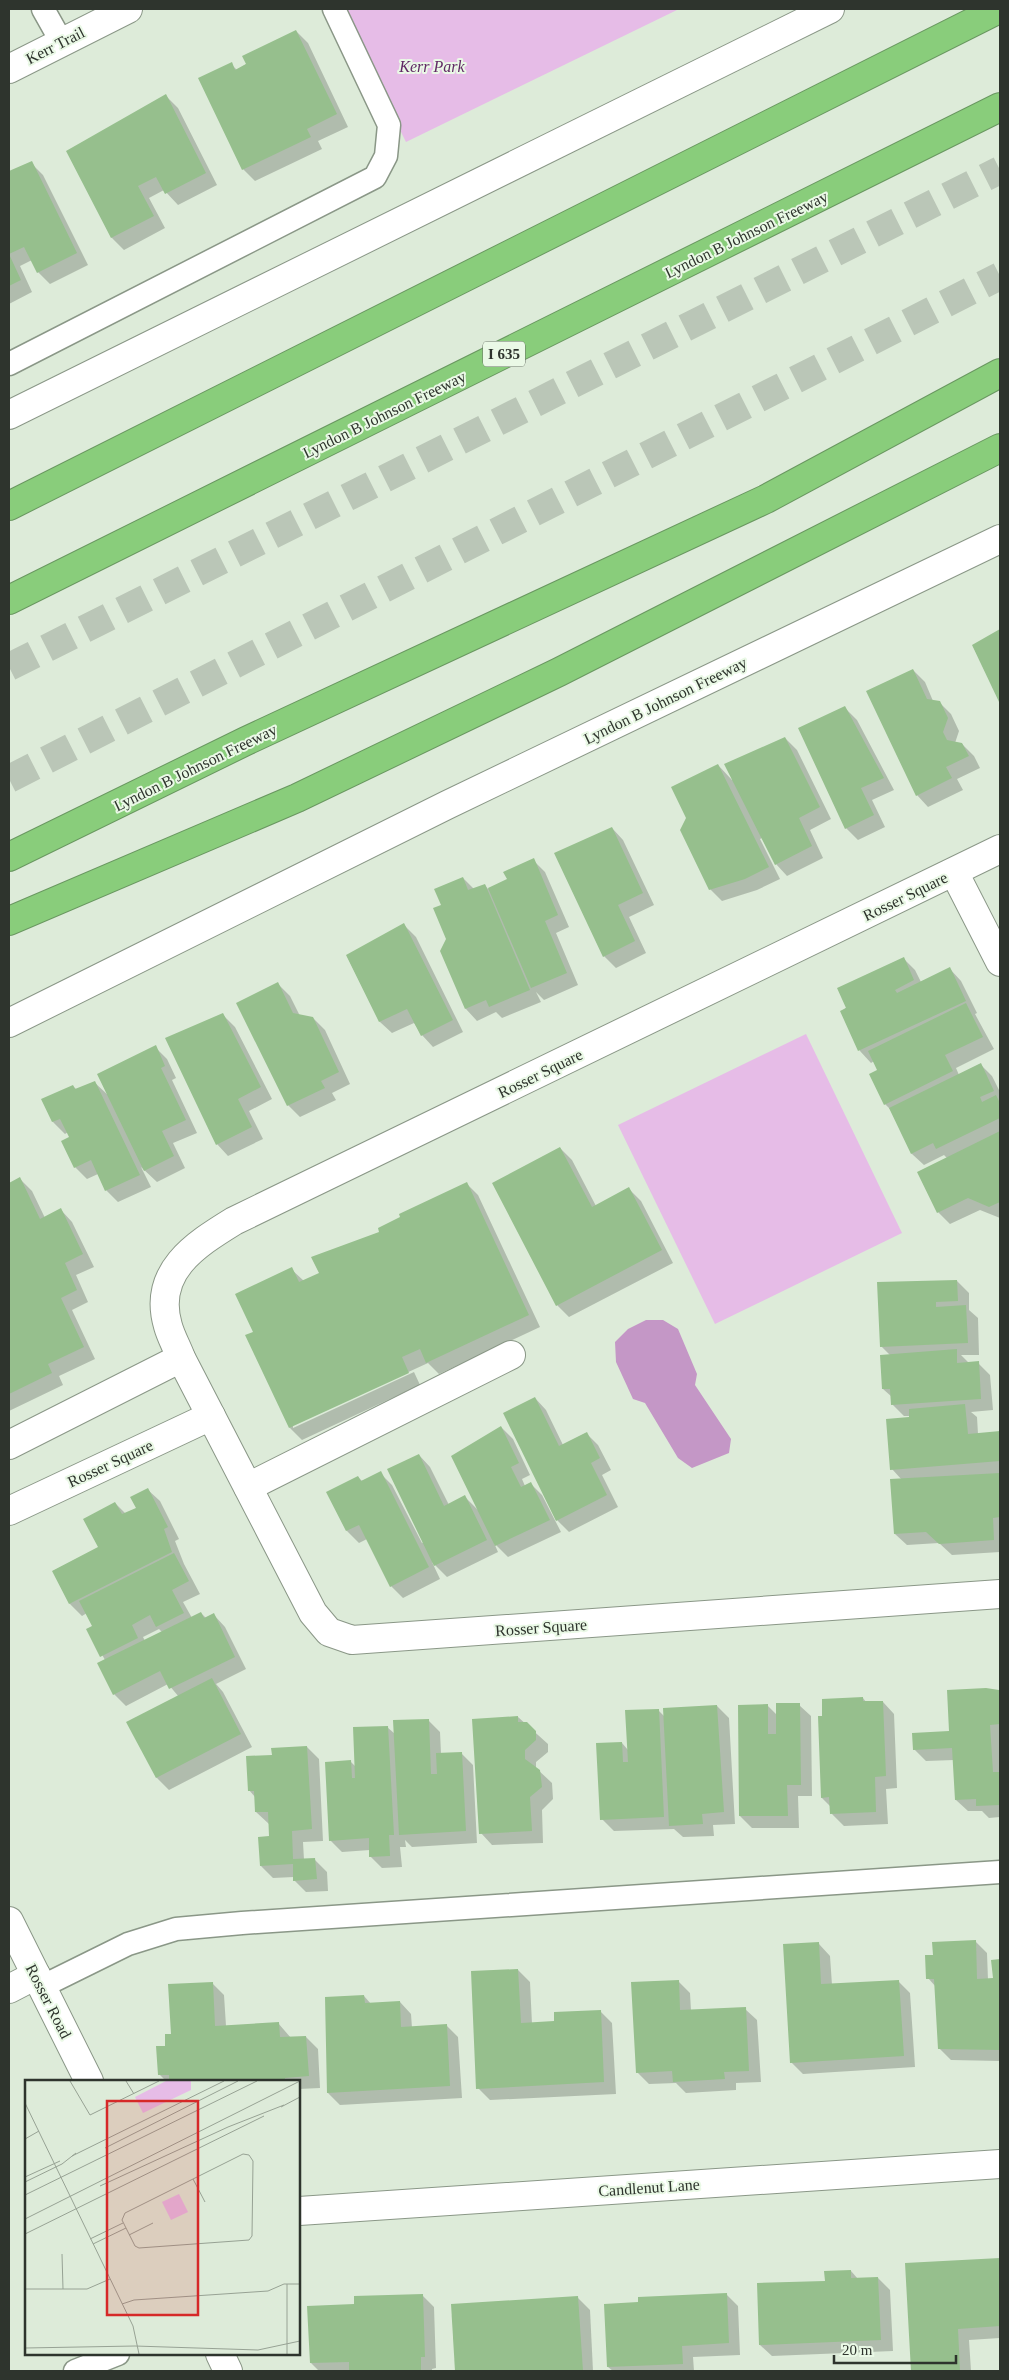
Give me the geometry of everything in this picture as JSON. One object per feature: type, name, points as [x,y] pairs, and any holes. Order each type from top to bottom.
[{"type":"highway","points":[[9,506],[999,9]]},
{"type":"highway","name":"Lyndon B Johnson Freeway","points":[[9,600],[1000,107]]},
{"type":"highway","name":"Lyndon B Johnson Freeway","points":[[9,857],[246,741],[766,499],[1000,373]]},
{"type":"highway","points":[[9,921],[297,798],[568,668],[1000,448]]},
{"type":"street","name":"Kerr Trail","points":[[9,69],[61,41],[128,9]]},
{"type":"street","points":[[9,415],[830,9]]},
{"type":"street","name":"Lyndon B Johnson Freeway","points":[[9,1023],[447,805],[1000,539]]},
{"type":"street","name":"Rosser Square","points":[[1000,849],[234,1221],[199,1242],[176,1265],[165,1294],[168,1324],[181,1358],[313,1613],[329,1632],[352,1640],[1000,1594]]},
{"type":"street","points":[[954,872],[1000,962]]},
{"type":"street","points":[[248,1487],[511,1355]]},
{"type":"street","points":[[9,1445],[181,1358]]},
{"type":"street","name":"Rosser Square","points":[[9,1511],[211,1416]]},
{"type":"street","name":"Rosser Road","points":[[9,1921],[88,2080]]},
{"type":"street","points":[[9,1989],[39,1981]]},
{"type":"street","name":"Candlenut Lane","points":[[300,2210],[1000,2164]]},
{"type":"street","points":[[220,2355],[228,2371]]},
{"type":"lane","points":[[43,9],[61,41]]},
{"type":"lane","points":[[9,364],[375,177],[386,156],[389,125],[334,9]]},
{"type":"lane","points":[[39,1981],[128,1944],[176,1929],[1000,1872]]},
{"type":"lane","points":[[75,2371],[115,2355]]},
{"type":"green space","name":"Kerr Park","points":[[340,9],[679,9],[406,142]]},
{"type":"green space","points":[[806,1034],[902,1233],[715,1324],[618,1125]]},
{"type":"shaded area","points":[[646,1320],[663,1320],[678,1329],[697,1374],[695,1385],[731,1439],[729,1453],[692,1468],[678,1458],[645,1403],[633,1399],[616,1362],[615,1342],[628,1329]]},
{"type":"building","points":[[296,30],[337,114],[307,129],[311,137],[242,170],[198,78],[232,62],[235,70],[246,64],[242,56]]},
{"type":"building","points":[[166,94],[206,173],[165,194],[156,177],[138,186],[154,216],[111,238],[66,151]]},
{"type":"building","points":[[32,161],[77,253],[37,273],[24,247],[9,254],[9,171]]},
{"type":"building","points":[[9,254],[21,280],[9,286]]},
{"type":"building","points":[[1000,629],[1000,704],[972,645]]},
{"type":"building","points":[[913,669],[927,699],[940,701],[948,718],[943,732],[947,740],[962,743],[969,756],[946,767],[952,778],[916,796],[866,691]]},
{"type":"building","points":[[845,706],[884,778],[861,788],[874,815],[845,829],[798,728]]},
{"type":"building","points":[[785,737],[820,807],[799,818],[812,846],[775,865],[724,764]]},
{"type":"building","points":[[718,764],[769,867],[745,879],[709,890],[680,830],[686,818],[671,787]]},
{"type":"building","points":[[612,827],[643,893],[618,905],[635,941],[603,957],[554,853]]},
{"type":"building","points":[[534,858],[558,915],[545,921],[567,973],[531,988],[488,888],[507,879],[503,872]]},
{"type":"building","points":[[463,877],[468,890],[485,884],[530,990],[489,1007],[486,1000],[465,1009],[440,951],[446,939],[433,908],[441,905],[434,889]]},
{"type":"building","points":[[404,923],[453,1020],[421,1036],[407,1009],[379,1022],[346,955]]},
{"type":"building","points":[[904,957],[914,980],[895,990],[897,993],[950,967],[966,1001],[858,1051],[840,1011],[846,1008],[837,988]]},
{"type":"building","points":[[278,982],[293,1013],[313,1017],[339,1072],[321,1081],[325,1088],[287,1106],[236,1003]]},
{"type":"building","points":[[966,1003],[983,1037],[945,1055],[953,1071],[884,1105],[869,1074],[877,1070],[868,1051]]},
{"type":"building","points":[[223,1013],[261,1087],[238,1099],[252,1127],[216,1145],[165,1038]]},
{"type":"building","points":[[156,1045],[165,1066],[161,1068],[186,1120],[162,1131],[174,1156],[144,1171],[97,1074]]},
{"type":"building","points":[[981,1063],[994,1091],[980,1097],[982,1102],[996,1095],[1000,1103],[1000,1118],[936,1149],[933,1143],[911,1154],[889,1108]]},
{"type":"building","points":[[95,1081],[140,1175],[105,1191],[91,1160],[74,1168],[61,1141],[69,1137],[60,1119],[52,1122],[41,1099],[73,1085],[75,1089]]},
{"type":"building","points":[[1000,1131],[1000,1202],[989,1207],[968,1198],[937,1213],[917,1172]]},
{"type":"building","points":[[560,1147],[592,1207],[629,1187],[662,1250],[556,1306],[492,1183]]},
{"type":"building","points":[[20,1177],[40,1219],[61,1208],[83,1254],[65,1263],[77,1290],[61,1298],[84,1347],[48,1364],[52,1373],[9,1394],[9,1183]]},
{"type":"building","points":[[467,1182],[529,1315],[426,1363],[420,1349],[402,1357],[409,1373],[289,1428],[245,1335],[253,1332],[235,1294],[292,1267],[299,1282],[319,1273],[311,1257],[379,1232],[378,1228],[400,1217],[399,1214]]},
{"type":"building","points":[[957,1280],[958,1301],[936,1302],[936,1307],[966,1305],[968,1343],[880,1347],[877,1282]]},
{"type":"building","points":[[957,1349],[957,1363],[979,1361],[981,1399],[891,1405],[890,1389],[882,1389],[880,1355]]},
{"type":"building","points":[[535,1397],[559,1446],[587,1432],[600,1458],[591,1463],[607,1495],[556,1521],[503,1413]]},
{"type":"building","points":[[965,1404],[968,1434],[1000,1431],[1000,1461],[890,1470],[886,1419],[909,1417],[909,1409]]},
{"type":"building","points":[[501,1426],[519,1463],[511,1467],[521,1487],[531,1482],[550,1520],[495,1546],[451,1456]]},
{"type":"building","points":[[419,1454],[444,1506],[465,1495],[487,1540],[434,1566],[387,1469]]},
{"type":"building","points":[[381,1471],[429,1567],[390,1587],[359,1525],[346,1531],[326,1492],[358,1476],[361,1481]]},
{"type":"building","points":[[1000,1473],[1000,1517],[993,1518],[994,1540],[939,1544],[926,1532],[894,1534],[890,1479]]},
{"type":"building","points":[[148,1488],[168,1527],[164,1529],[172,1552],[69,1604],[52,1571],[98,1547],[83,1519],[115,1502],[122,1514],[136,1508],[130,1497]]},
{"type":"building","points":[[174,1553],[189,1581],[172,1590],[184,1613],[156,1627],[150,1615],[132,1625],[138,1638],[100,1657],[86,1629],[92,1626],[79,1601]]},
{"type":"building","points":[[201,1612],[204,1618],[214,1613],[235,1657],[169,1689],[160,1671],[113,1695],[97,1663]]},
{"type":"building","points":[[212,1678],[241,1734],[156,1778],[126,1722]]},
{"type":"building","points":[[986,1688],[999,1690],[1000,1724],[990,1725],[993,1772],[1000,1772],[1000,1805],[976,1806],[976,1799],[955,1800],[952,1748],[913,1750],[912,1733],[949,1731],[947,1690]]},
{"type":"building","points":[[863,1697],[863,1701],[883,1701],[886,1776],[875,1777],[876,1812],[830,1814],[829,1797],[821,1798],[818,1716],[822,1716],[822,1699]]},
{"type":"building","points":[[776,1703],[800,1703],[801,1785],[787,1785],[788,1816],[739,1816],[738,1705],[768,1704],[768,1734],[776,1734]]},
{"type":"building","points":[[717,1705],[724,1812],[702,1814],[703,1824],[669,1826],[663,1708]]},
{"type":"building","points":[[659,1709],[664,1817],[600,1820],[596,1743],[622,1742],[623,1762],[628,1762],[625,1710]]},
{"type":"building","points":[[518,1716],[518,1722],[527,1722],[536,1731],[536,1740],[525,1750],[525,1759],[540,1770],[542,1787],[530,1797],[532,1831],[479,1834],[472,1719]]},
{"type":"building","points":[[429,1719],[431,1774],[437,1774],[436,1753],[462,1752],[466,1831],[399,1835],[393,1720]]},
{"type":"building","points":[[388,1726],[394,1835],[389,1835],[390,1856],[369,1857],[369,1838],[329,1841],[325,1762],[351,1760],[352,1778],[355,1778],[353,1727]]},
{"type":"building","points":[[307,1746],[312,1829],[292,1831],[293,1859],[315,1858],[317,1879],[293,1881],[293,1864],[260,1866],[258,1837],[269,1836],[268,1812],[255,1812],[254,1791],[248,1791],[246,1756],[272,1755],[271,1748]]},
{"type":"building","points":[[976,1940],[977,1979],[993,1978],[991,1960],[1000,1959],[1000,2050],[938,2049],[934,1979],[926,1979],[925,1955],[933,1955],[932,1942]]},
{"type":"building","points":[[819,1942],[821,1984],[899,1980],[904,2056],[790,2063],[783,1944]]},
{"type":"building","points":[[518,1969],[521,2023],[554,2021],[554,2012],[601,2010],[604,2082],[476,2089],[471,1971]]},
{"type":"building","points":[[679,1980],[680,2010],[746,2007],[749,2071],[724,2072],[725,2079],[673,2082],[672,2071],[636,2073],[631,1982]]},
{"type":"building","points":[[213,1982],[215,2026],[279,2022],[280,2037],[306,2036],[309,2076],[285,2078],[285,2080],[169,2080],[169,2075],[158,2075],[156,2046],[165,2046],[165,2034],[171,2034],[168,1984]]},
{"type":"building","points":[[364,1995],[365,2003],[400,2001],[401,2027],[447,2024],[450,2086],[327,2093],[325,1997]]},
{"type":"building","points":[[1000,2258],[1000,2326],[958,2329],[960,2371],[911,2371],[905,2263]]},
{"type":"building","points":[[851,2270],[851,2278],[878,2277],[881,2340],[759,2345],[757,2283],[825,2281],[824,2271]]},
{"type":"building","points":[[727,2293],[729,2343],[682,2346],[683,2364],[607,2367],[604,2304],[638,2302],[638,2297]]},
{"type":"building","points":[[423,2294],[425,2357],[421,2357],[421,2371],[349,2371],[349,2362],[310,2363],[307,2306],[354,2304],[354,2296]]},
{"type":"building","points":[[578,2296],[583,2371],[455,2371],[451,2304]]},
{"type":"tunnel","points":[[9,667],[1000,170]]},
{"type":"tunnel","points":[[9,779],[1000,276]]}]
